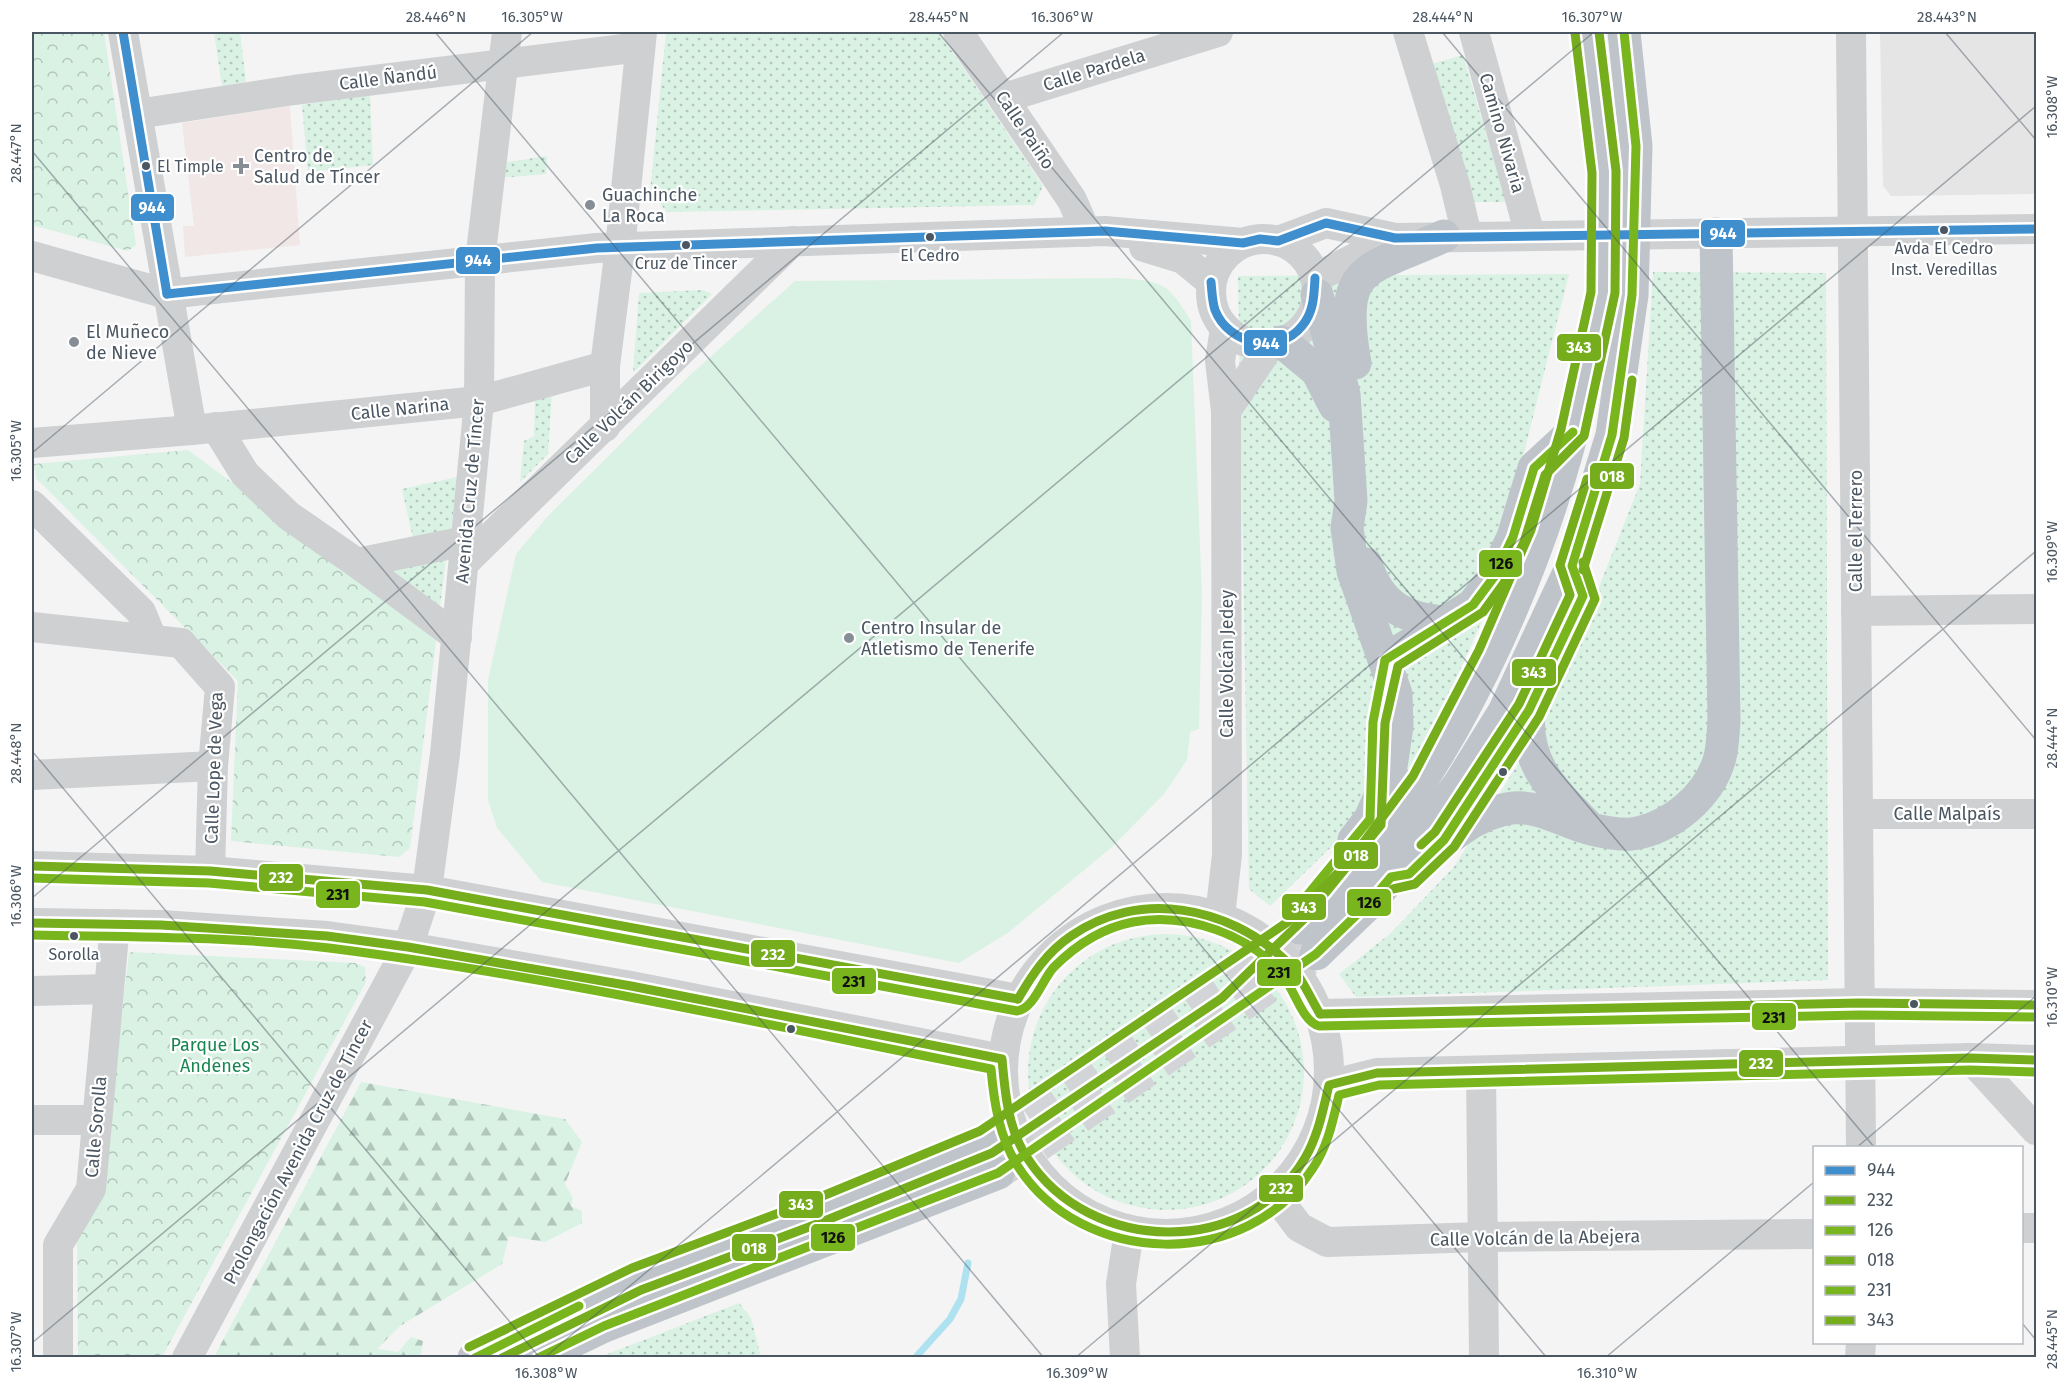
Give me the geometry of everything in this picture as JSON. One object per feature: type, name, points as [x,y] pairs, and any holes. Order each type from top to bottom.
[{"type":"highway","points":[[1304,931],[1358,870],[1423,782],[1490,655],[1542,534],[1573,432],[1603,293],[1604,172],[1587,32]]},
{"type":"highway","points":[[1304,931],[1369,903],[1391,877],[1460,783],[1504,712],[1572,566],[1612,435],[1632,295],[1636,147],[1624,32]]},
{"type":"highway","points":[[1391,877],[1409,874],[1444,840],[1485,814],[1515,808],[1554,815],[1591,829],[1631,834],[1671,822],[1704,790],[1720,757],[1724,720],[1716,234]]},
{"type":"highway","points":[[1346,426],[1358,395],[1349,309],[1352,293],[1359,279],[1370,267],[1388,258],[1455,236]]},
{"type":"highway","points":[[1304,931],[1383,794],[1395,752],[1397,726],[1396,694],[1353,571],[1347,528],[1351,501],[1344,394],[1316,286]]},
{"type":"highway","points":[[1277,343],[1317,371],[1346,426]]},
{"type":"highway","points":[[1385,660],[1473,605],[1494,577],[1523,511],[1534,468],[1573,432]]},
{"type":"highway","points":[[1351,501],[1360,524],[1365,561],[1378,592],[1388,603],[1409,615],[1445,622]]},
{"type":"highway","points":[[1444,840],[1529,710],[1583,596],[1572,566]]},
{"type":"highway","points":[[1529,710],[1527,732],[1535,762],[1549,786],[1591,829]]},
{"type":"highway","points":[[474,1358],[636,1279],[812,1213],[986,1142]]},
{"type":"highway","points":[[537,1358],[604,1326],[998,1173]]},
{"type":"street","points":[[123,32],[167,294],[204,429],[245,474],[295,521],[457,636]]},
{"type":"street","name":"Avenida Cruz de Tíncer","points":[[408,947],[426,890],[445,754],[479,401],[480,261],[501,63],[507,32]]},
{"type":"street","name":"Calle Paiño","points":[[958,32],[1095,232]]},
{"type":"street","name":"Calle Pardela","points":[[1004,98],[1218,32]]},
{"type":"street","points":[[1408,32],[1455,185],[1455,236]]},
{"type":"street","name":"Camino Nivaria","points":[[1474,32],[1530,235]]},
{"type":"street","name":"Calle el Terrero","points":[[1851,32],[1861,1146]]},
{"type":"street","points":[[605,427],[605,366],[620,248],[641,39]]},
{"type":"street","name":"Calle Ñandú","points":[[137,114],[294,90],[501,63],[641,39]]},
{"type":"street","points":[[1278,241],[1326,223],[1395,238],[2037,229]]},
{"type":"street","points":[[1095,232],[1183,259],[1211,282]]},
{"type":"street","points":[[32,256],[167,294],[620,248],[1095,232],[1243,243],[1260,239],[1278,241],[1294,248],[1316,286],[1313,313],[1303,328],[1277,343],[1226,411]]},
{"type":"street","points":[[1316,286],[1395,238]]},
{"type":"street","name":"Calle Volcán Birigoyo","points":[[465,552],[605,427],[793,241]]},
{"type":"street","points":[[1243,243],[1228,253],[1217,266],[1211,282],[1211,298],[1216,314],[1225,328],[1239,338],[1254,344],[1277,343]]},
{"type":"street","name":"Calle Volcán Jedey","points":[[1220,916],[1227,855],[1226,411],[1220,361],[1225,328]]},
{"type":"street","name":"Calle Narina","points":[[32,443],[204,429],[479,401],[605,366]]},
{"type":"street","name":"Calle Lope de Vega","points":[[32,505],[141,612],[166,641],[220,687],[213,766],[210,871]]},
{"type":"street","points":[[357,563],[465,552]]},
{"type":"street","points":[[1856,611],[2037,609]]},
{"type":"street","points":[[32,627],[166,641]]},
{"type":"street","points":[[32,775],[213,766]]},
{"type":"street","name":"Calle Malpaís","points":[[1858,814],[2037,814]]},
{"type":"street","points":[[32,866],[210,871],[426,890],[1018,999]]},
{"type":"street","points":[[1152,907],[1188,909],[1220,916],[1262,939],[1288,962],[1320,1014],[1328,1046],[1329,1085],[1316,1138],[1298,1169],[1275,1195],[1230,1223],[1177,1235],[1129,1231],[1077,1209],[1035,1171],[1018,1142],[1005,1104],[1002,1059],[1018,999],[1044,960],[1074,934],[1109,917],[1152,907]]},
{"type":"street","points":[[32,922],[115,924],[327,936],[408,947],[642,988],[1002,1059]]},
{"type":"street","name":"Calle Sorolla","points":[[58,1358],[45,1246],[91,1189],[115,924]]},
{"type":"street","name":"Prolongación Avenida Cruz de Tíncer","points":[[187,1358],[408,947]]},
{"type":"street","points":[[32,991],[109,989]]},
{"type":"street","points":[[1320,1014],[1860,1016],[2037,1005]]},
{"type":"street","points":[[1329,1085],[1377,1073],[1970,1059],[2037,1060]]},
{"type":"street","points":[[1970,1059],[2037,1130]]},
{"type":"street","points":[[1480,1071],[1484,1358]]},
{"type":"street","points":[[32,1120],[97,1120]]},
{"type":"street","name":"Calle Volcán de la Abejera","points":[[1275,1195],[1299,1227],[1327,1242],[1482,1237],[1813,1234]]},
{"type":"street","points":[[1125,1358],[1121,1284],[1129,1231]]},
{"type":"shaded area","points":[[1880,32],[2036,32],[2036,194],[1891,196],[1883,186]]},
{"type":"shaded area","name":"Centro de Salud de Tíncer","points":[[290,106],[300,245],[185,257],[183,226],[194,226],[182,123]]},
{"type":"green space","points":[[32,32],[104,32],[136,245],[128,251],[32,225]]},
{"type":"green space","points":[[240,32],[246,82],[222,86],[214,33]]},
{"type":"green space","points":[[666,32],[939,32],[1043,186],[1034,205],[667,212],[650,192]]},
{"type":"green space","points":[[1463,55],[1506,202],[1469,202],[1428,65]]},
{"type":"green space","points":[[370,94],[373,165],[308,172],[302,105]]},
{"type":"green space","points":[[547,156],[546,174],[499,178],[501,163]]},
{"type":"green space","points":[[1653,272],[1826,273],[1828,980],[1356,997],[1339,974],[1391,933],[1454,867],[1547,717],[1640,484]]},
{"type":"green space","points":[[1569,274],[1481,623],[1419,762],[1270,906],[1249,889],[1238,276]]},
{"type":"green space","name":"Centro Insular de Atletismo de Tenerife","points":[[1117,278],[1144,280],[1162,286],[1176,298],[1191,321],[1202,595],[1199,729],[1190,732],[1187,760],[1164,794],[1112,847],[1009,932],[959,963],[542,882],[497,828],[488,800],[488,680],[516,554],[548,516],[688,377],[795,281]]},
{"type":"green space","points":[[703,290],[712,294],[633,373],[639,293]]},
{"type":"green space","points":[[552,391],[548,454],[520,482],[524,441],[534,436],[535,397]]},
{"type":"green space","points":[[188,450],[437,634],[410,848],[399,857],[231,841],[238,681],[36,478],[34,464]]},
{"type":"green space","points":[[458,477],[450,536],[414,543],[402,489]]},
{"type":"green space","points":[[447,549],[439,615],[373,566]]},
{"type":"green space","points":[[1166,934],[1193,937],[1219,945],[1242,958],[1263,975],[1280,996],[1293,1019],[1301,1045],[1304,1072],[1301,1099],[1293,1125],[1280,1148],[1263,1169],[1242,1186],[1219,1199],[1193,1207],[1166,1210],[1139,1207],[1113,1199],[1090,1186],[1069,1169],[1052,1148],[1039,1125],[1031,1099],[1028,1072],[1031,1045],[1039,1019],[1052,996],[1069,975],[1090,958],[1113,945],[1139,937]]},
{"type":"green space","name":"Parque Los Andenes","points":[[129,952],[355,963],[365,967],[366,982],[162,1357],[78,1357],[77,1227],[101,1192]]},
{"type":"green space","points":[[361,1082],[565,1119],[582,1142],[565,1184],[573,1198],[571,1206],[582,1211],[582,1223],[545,1242],[509,1236],[502,1264],[400,1326],[377,1349],[398,1352],[411,1337],[423,1341],[421,1353],[417,1357],[214,1357]]},
{"type":"green space","points":[[739,1303],[751,1318],[761,1357],[600,1357]]},
{"type":"waterway","points":[[915,1358],[950,1319],[961,1299],[968,1263]]},
{"type":"tunnel","points":[[986,1142],[1300,928]]},
{"type":"tunnel","points":[[998,1173],[1316,954]]},
{"type":"transit line","name":"944","points":[[123,32],[167,294]]},
{"type":"transit line","name":"018","points":[[502,1358],[641,1290],[817,1224],[992,1153],[1222,998],[1304,919],[1381,825],[1385,723],[1398,666],[1483,612],[1504,583],[1524,542],[1545,475],[1584,436],[1615,293],[1616,171],[1599,32]]},
{"type":"transit line","name":"126","points":[[538,1358],[604,1326],[998,1173],[1316,954],[1369,903],[1391,877],[1409,874],[1444,840],[1529,710],[1583,596],[1572,566],[1612,435],[1632,295],[1636,146],[1624,32]]},
{"type":"transit line","name":"343","points":[[469,1347],[632,1268],[808,1202],[980,1131],[1292,919],[1349,862],[1413,776],[1479,650],[1531,530],[1561,429],[1591,292],[1592,173],[1575,33]]},
{"type":"transit line","name":"944","points":[[167,294],[597,248],[1105,231],[1243,243],[1260,239],[1278,241],[1326,223],[1395,238],[2036,229]]},
{"type":"transit line","name":"944","points":[[1211,282],[1214,307],[1221,322],[1242,338],[1267,343],[1280,341],[1292,335],[1306,321],[1313,303],[1315,278]]},
{"type":"transit line","name":"018","points":[[1583,570],[1624,438],[1632,380]]},
{"type":"transit line","name":"126","points":[[1385,660],[1473,605],[1494,577],[1513,537],[1534,468],[1573,432]]},
{"type":"transit line","name":"343","points":[[1421,845],[1435,832],[1519,704],[1570,595],[1560,565],[1587,479]]},
{"type":"transit line","name":"018","points":[[1393,889],[1415,884],[1454,847],[1539,717],[1595,599],[1583,562]]},
{"type":"transit line","name":"126","points":[[1290,916],[1370,819],[1373,722],[1385,660]]},
{"type":"transit line","name":"232","points":[[32,866],[210,871],[427,890],[1018,999]]},
{"type":"transit line","name":"231","points":[[32,878],[209,883],[425,902],[1017,1011],[1028,1005],[1054,967],[1080,945],[1100,933],[1133,922],[1174,920],[1217,930],[1255,950],[1285,979],[1308,1019],[1319,1026],[1860,1015],[2036,1017]]},
{"type":"transit line","name":"232","points":[[1018,999],[1041,964],[1062,942],[1097,921],[1125,912],[1153,909],[1182,910],[1210,916],[1237,927],[1262,942],[1291,966],[1320,1014]]},
{"type":"transit line","name":"232","points":[[32,923],[161,925],[327,936],[408,947],[631,986],[1002,1059],[1006,1098],[1016,1136],[1028,1159],[1055,1190],[1089,1213],[1127,1227],[1168,1232],[1208,1228],[1246,1214],[1279,1191],[1310,1150],[1320,1123],[1329,1085],[1377,1073],[1970,1058],[2036,1060]]},
{"type":"transit line","name":"231","points":[[32,935],[255,941],[412,959],[578,987],[991,1069],[996,1106],[1011,1154],[1017,1165],[1046,1199],[1081,1224],[1122,1239],[1165,1244],[1207,1240],[1248,1226],[1284,1202],[1313,1168],[1323,1151],[1339,1095],[1379,1085],[1970,1070],[2036,1072]]},
{"type":"transit line","name":"232","points":[[1320,1014],[1860,1003],[2036,1005]]},
{"type":"transit line","name":"126","points":[[475,1358],[579,1306]]},
{"type":"place","name":"El Timple","points":[[146,166]]},
{"type":"place","name":"Centro de Salud de Tíncer","points":[[241,166]]},
{"type":"place","name":"Guachinche La Roca","points":[[590,205]]},
{"type":"place","name":"Avda El Cedro Inst. Veredillas","points":[[1944,230]]},
{"type":"place","name":"El Cedro","points":[[930,237]]},
{"type":"place","name":"Cruz de Tincer","points":[[686,245]]},
{"type":"place","name":"El Muñeco de Nieve","points":[[74,342]]},
{"type":"place","name":"Centro Insular de Atletismo de Tenerife","points":[[849,638]]},
{"type":"place","name":"Sorolla","points":[[74,936]]}]
